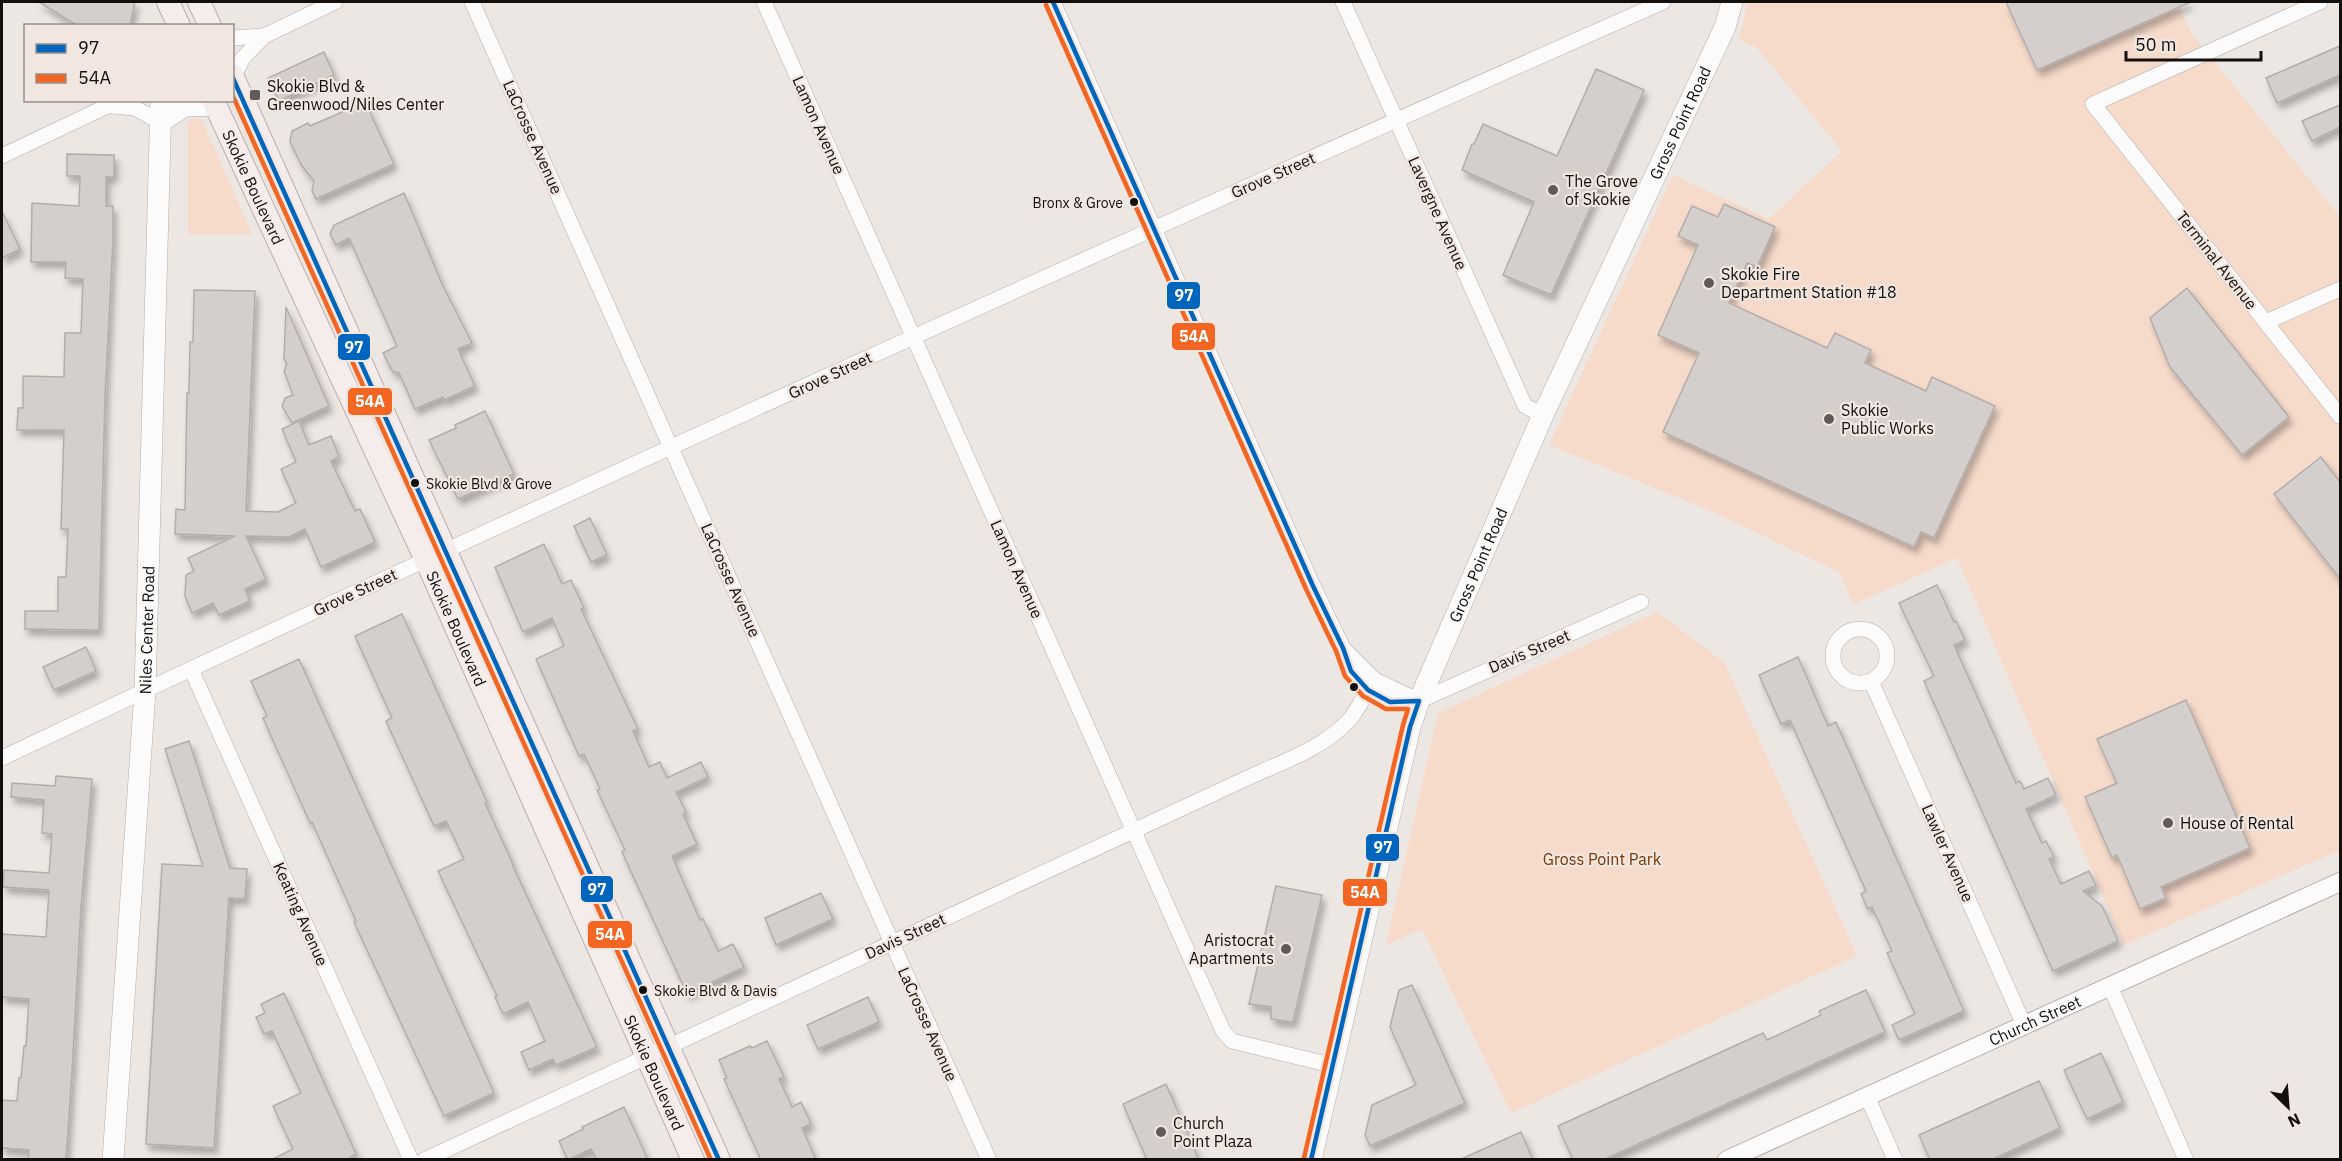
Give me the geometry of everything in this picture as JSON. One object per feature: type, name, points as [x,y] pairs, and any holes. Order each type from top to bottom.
[{"type":"main road","points":[[165,24],[167,2]]},
{"type":"main road","points":[[167,2],[178,24]]},
{"type":"main road","points":[[198,2],[209,24]]},
{"type":"main road","name":"Gross Point Road","points":[[1311,1160],[1410,727],[1419,701],[1543,414],[1725,27],[1732,2]]},
{"type":"main road","name":"Skokie Boulevard","points":[[234,78],[693,1160]]},
{"type":"main road","name":"Niles Center Road","points":[[113,1160],[144,692],[161,102]]},
{"type":"main road","points":[[160,122],[185,106],[215,103]]},
{"type":"main road","name":"Skokie Boulevard","points":[[215,103],[435,555],[669,1047],[719,1160]]},
{"type":"street","points":[[234,74],[243,58],[264,36],[335,2]]},
{"type":"street","name":"LaCrosse Avenue","points":[[472,2],[989,1160]]},
{"type":"street","name":"Lamon Avenue","points":[[764,2],[1135,830],[1222,1031],[1232,1041],[1331,1065]]},
{"type":"street","points":[[1053,2],[1313,586],[1343,648],[1350,671],[1368,690],[1390,702],[1419,701]]},
{"type":"street","name":"Lavergne Avenue","points":[[1343,2],[1525,406],[1543,414]]},
{"type":"street","name":"Grove Street","points":[[2,758],[435,555],[913,336],[1663,2]]},
{"type":"street","name":"Terminal Avenue","points":[[2320,2],[2093,104],[2340,416]]},
{"type":"street","points":[[234,38],[264,36]]},
{"type":"street","points":[[2,156],[116,103],[135,108],[160,122]]},
{"type":"street","points":[[2266,322],[2340,289]]},
{"type":"street","name":"Davis Street","points":[[1419,701],[1641,602]]},
{"type":"street","points":[[1343,648],[1375,680],[1419,701]]},
{"type":"street","name":"Keating Avenue","points":[[191,669],[411,1160]]},
{"type":"street","name":"Lawler Avenue","points":[[1871,681],[2024,1025]]},
{"type":"street","name":"Davis Street","points":[[424,1160],[1256,774],[1313,750],[1352,716],[1368,690]]},
{"type":"street","name":"Church Street","points":[[1727,1160],[2340,882]]},
{"type":"street","points":[[2110,986],[2186,1160]]},
{"type":"street","points":[[1867,1096],[1895,1160]]},
{"type":"green space","points":[[1748,2],[2177,2],[2192,34],[2340,217],[2340,850],[2124,945],[1957,558],[1854,604],[1839,572],[1706,509],[1549,445],[1673,175],[1769,219],[1842,151],[1756,47],[1739,40]]},
{"type":"green space","points":[[190,119],[202,120],[252,234],[188,234],[188,122]]},
{"type":"green space","name":"Gross Point Park","points":[[1657,612],[1724,662],[1857,956],[1511,1113],[1422,929],[1386,945],[1438,713]]},
{"type":"building","points":[[39,2],[135,2],[130,24],[75,24]]},
{"type":"building","points":[[2006,2],[2191,2],[2037,70]]},
{"type":"building","points":[[2340,46],[2340,75],[2277,103],[2266,78]]},
{"type":"building","points":[[324,52],[334,75],[279,101],[268,78]]},
{"type":"building","name":"The Grove of Skokie","points":[[1596,69],[1644,90],[1551,295],[1503,275],[1534,202],[1462,170],[1483,124],[1557,156]]},
{"type":"building","points":[[365,102],[394,164],[316,199],[312,191],[314,181],[302,166],[290,142],[292,131],[308,123],[310,126]]},
{"type":"building","points":[[2340,105],[2340,127],[2312,141],[2302,121]]},
{"type":"building","points":[[67,154],[114,155],[114,177],[106,177],[106,206],[113,206],[113,240],[105,397],[99,630],[25,629],[25,611],[58,611],[58,577],[66,577],[68,529],[61,529],[64,430],[17,430],[18,408],[23,408],[23,376],[64,377],[65,333],[81,333],[83,279],[65,278],[66,262],[31,262],[32,203],[79,206],[80,176],[67,176]]},
{"type":"building","points":[[404,193],[442,284],[472,343],[458,349],[475,386],[444,400],[443,397],[415,409],[399,373],[393,372],[383,353],[397,346],[349,238],[336,245],[330,234],[334,225]]},
{"type":"building","name":"Skokie Public Works","points":[[1724,204],[1775,227],[1757,267],[1747,263],[1729,303],[1827,348],[1835,333],[1871,350],[1865,363],[1926,391],[1932,377],[1995,406],[1934,538],[1921,532],[1914,547],[1663,432],[1699,353],[1658,335],[1698,245],[1678,236],[1692,206],[1718,217]]},
{"type":"building","points":[[2,211],[20,249],[2,258]]},
{"type":"building","points":[[2187,288],[2289,417],[2242,455],[2170,367],[2150,318]]},
{"type":"building","points":[[194,290],[255,291],[246,511],[278,512],[296,503],[281,469],[296,462],[282,429],[299,421],[309,445],[331,436],[339,457],[331,461],[355,511],[360,509],[375,542],[321,567],[305,529],[289,537],[246,536],[266,579],[245,589],[250,601],[219,615],[213,603],[192,613],[185,596],[186,575],[194,571],[188,558],[235,536],[175,534],[176,509],[185,510],[187,393],[189,393],[190,342],[193,342]]},
{"type":"building","points":[[286,307],[329,406],[292,423],[282,406],[285,398],[293,395],[284,371],[287,364],[284,359]]},
{"type":"building","points":[[485,411],[514,474],[458,499],[429,440]]},
{"type":"building","points":[[2321,457],[2340,482],[2340,579],[2274,494]]},
{"type":"building","points":[[590,518],[607,555],[591,562],[574,526]]},
{"type":"building","points":[[544,544],[562,584],[571,580],[584,608],[581,609],[638,729],[633,731],[649,767],[660,762],[667,778],[701,762],[708,777],[676,792],[697,844],[672,856],[700,920],[703,919],[718,951],[733,944],[744,967],[687,994],[622,852],[625,850],[597,790],[600,789],[584,754],[579,756],[536,659],[564,646],[552,618],[523,632],[495,567]]},
{"type":"building","points":[[1937,585],[1965,640],[1954,645],[2016,783],[2020,781],[2024,789],[2048,778],[2056,795],[2026,809],[2042,843],[2046,841],[2054,857],[2049,859],[2061,884],[2089,871],[2096,886],[2083,891],[2102,906],[2118,941],[2053,971],[1924,681],[1934,676],[1899,603]]},
{"type":"building","points":[[402,614],[487,802],[485,803],[512,864],[597,1047],[556,1065],[553,1059],[529,1070],[521,1052],[545,1041],[528,1002],[503,1014],[495,997],[497,996],[438,871],[464,859],[446,821],[434,826],[386,721],[392,718],[355,636]]},
{"type":"building","points":[[86,647],[96,671],[54,690],[43,667]]},
{"type":"building","points":[[1798,657],[1828,726],[1836,722],[1964,1011],[1899,1040],[1892,1025],[1915,1014],[1887,953],[1892,951],[1872,907],[1868,909],[1861,894],[1866,891],[1790,720],[1781,724],[1759,675]]},
{"type":"building","points":[[299,659],[494,1093],[444,1116],[263,718],[267,716],[251,681]]},
{"type":"building","name":"House of Rental","points":[[2186,700],[2250,848],[2161,887],[2166,898],[2140,909],[2117,855],[2112,858],[2085,797],[2117,783],[2097,739]]},
{"type":"building","points":[[189,741],[230,868],[247,869],[245,899],[229,898],[214,1148],[146,1144],[162,864],[203,866],[165,749]]},
{"type":"building","points":[[56,776],[92,779],[81,907],[66,1160],[28,1160],[29,1150],[2,1148],[2,1100],[17,1101],[24,1046],[26,1046],[29,999],[2,997],[2,934],[46,937],[49,890],[3,887],[4,870],[49,873],[52,834],[42,833],[44,800],[11,797],[12,783],[55,786]]},
{"type":"building","name":"Aristocrat Apartments","points":[[1276,886],[1322,895],[1293,1022],[1271,1019],[1271,1007],[1249,1004]]},
{"type":"building","points":[[821,893],[833,919],[776,945],[765,918]]},
{"type":"building","points":[[1412,985],[1465,1103],[1370,1146],[1365,1135],[1372,1105],[1416,1085],[1390,1027],[1399,990]]},
{"type":"building","points":[[1866,990],[1885,1032],[1603,1160],[1573,1160],[1558,1126],[1763,1033],[1767,1040],[1821,1015],[1819,1011]]},
{"type":"building","points":[[284,993],[356,1154],[346,1160],[271,1160],[293,1149],[273,1106],[301,1093],[272,1031],[264,1034],[256,1017],[265,1013],[261,1004]]},
{"type":"building","points":[[868,997],[879,1022],[818,1049],[807,1025]]},
{"type":"building","points":[[767,1041],[784,1077],[779,1079],[792,1107],[801,1102],[811,1124],[802,1128],[816,1160],[761,1160],[724,1079],[727,1078],[719,1060]]},
{"type":"building","points":[[2101,1053],[2123,1102],[2087,1119],[2064,1070]]},
{"type":"building","points":[[2039,1081],[2060,1128],[1991,1160],[1930,1160],[1919,1135]]},
{"type":"building","name":"Church Point Plaza","points":[[1166,1084],[1199,1160],[1147,1160],[1123,1104]]},
{"type":"building","points":[[624,1107],[648,1160],[597,1160],[591,1149],[568,1160],[559,1141]]},
{"type":"building","points":[[1521,1132],[1533,1160],[1459,1160]]},
{"type":"transit line","name":"97","points":[[1053,2],[1313,586],[1343,648],[1351,671],[1368,690],[1390,702],[1419,701],[1410,727],[1311,1160]]},
{"type":"transit line","name":"54A","points":[[1046,5],[1306,589],[1336,651],[1345,676],[1363,696],[1386,709],[1408,709],[1304,1158]]},
{"type":"transit line","name":"97","points":[[234,80],[719,1160]]},
{"type":"transit line","name":"54A","points":[[234,98],[711,1160]]},
{"type":"place","name":"Skokie Blvd & Greenwood/Niles Center","points":[[255,95]]},
{"type":"place","name":"The Grove of Skokie","points":[[1553,190]]},
{"type":"place","name":"Bronx & Grove","points":[[1134,202]]},
{"type":"place","name":"Skokie Fire Department Station #18","points":[[1709,283]]},
{"type":"place","name":"Skokie Public Works","points":[[1829,419]]},
{"type":"place","name":"Skokie Blvd & Grove","points":[[415,483]]},
{"type":"place","name":"House of Rental","points":[[2168,823]]},
{"type":"place","name":"Aristocrat Apartments","points":[[1286,949]]},
{"type":"place","name":"Skokie Blvd & Davis","points":[[643,990]]},
{"type":"place","name":"Church Point Plaza","points":[[1161,1132]]}]
